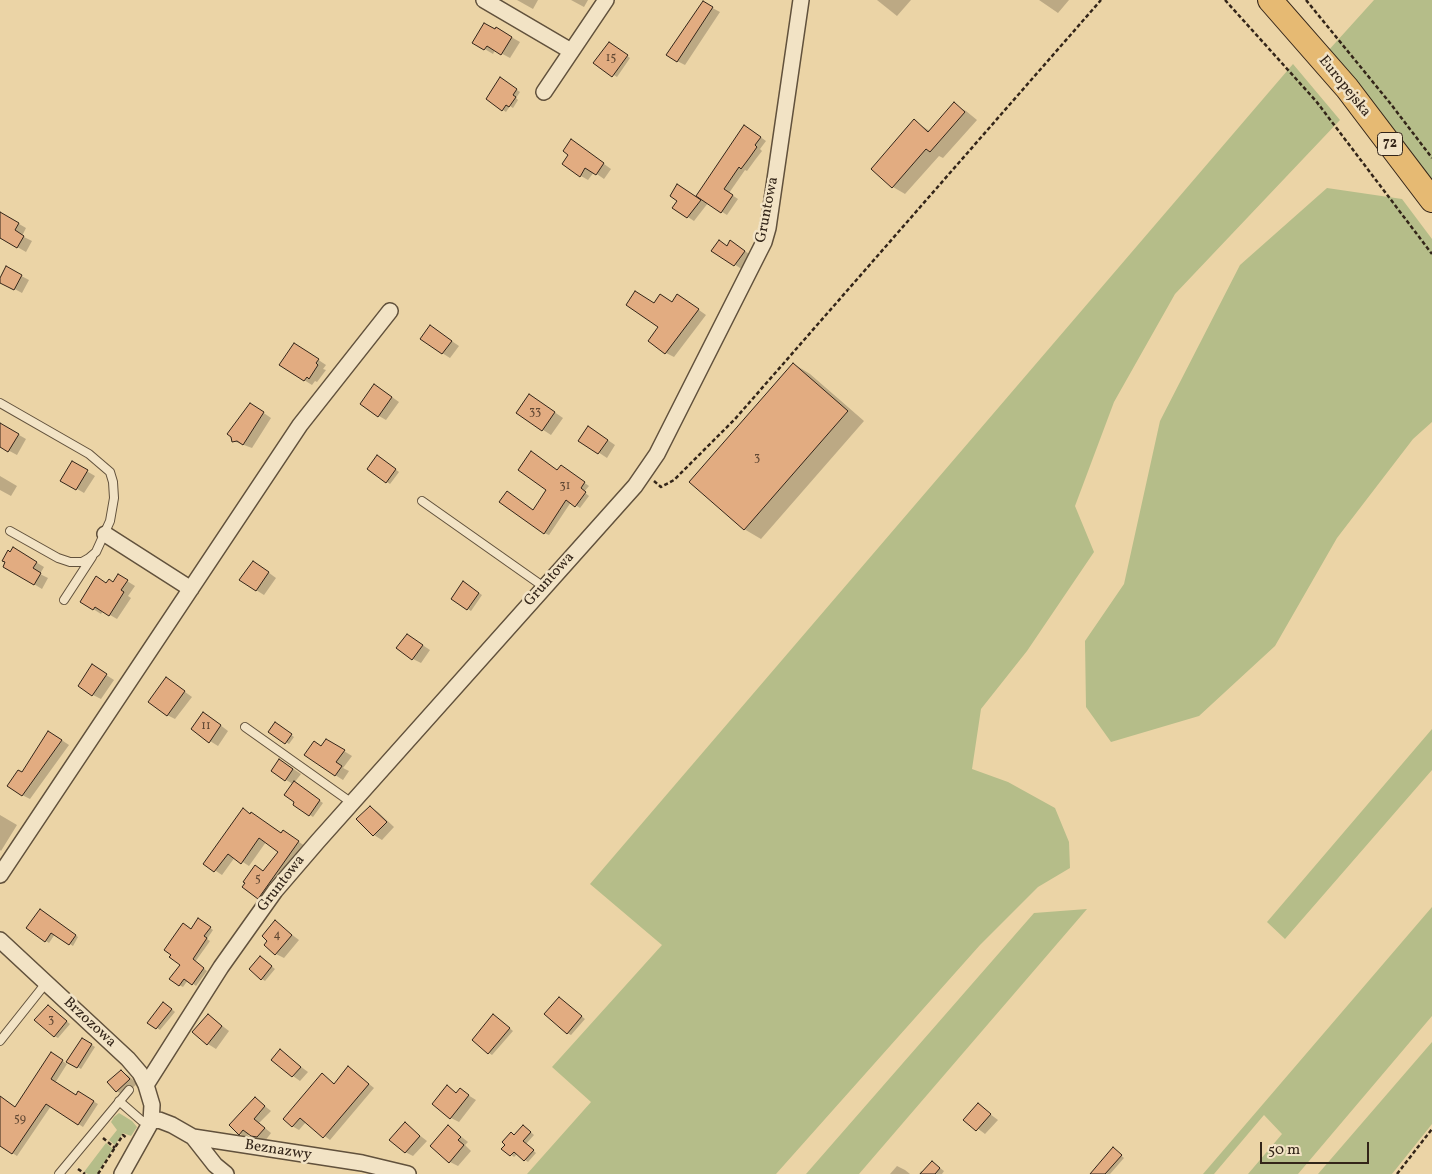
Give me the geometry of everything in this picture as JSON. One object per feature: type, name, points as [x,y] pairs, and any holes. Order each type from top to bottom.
[{"type":"main road","name":"Europejska","points":[[1270,0],[1347,88],[1432,200]]},
{"type":"street","points":[[484,0],[571,51]]},
{"type":"street","points":[[544,92],[606,0]]},
{"type":"street","name":"Gruntowa","points":[[146,1084],[221,967],[297,863],[544,588],[644,474],[657,454],[764,242],[801,0]]},
{"type":"street","points":[[0,875],[300,425],[390,311]]},
{"type":"street","points":[[104,534],[191,589]]},
{"type":"street","name":"Brzozowa","points":[[0,940],[128,1059],[140,1073],[146,1084],[152,1106],[147,1121]]},
{"type":"street","name":"Beznazwy","points":[[147,1121],[159,1120],[193,1137],[362,1163],[408,1174]]},
{"type":"street","points":[[122,1174],[144,1138],[147,1121]]},
{"type":"street","points":[[193,1137],[215,1164],[226,1174]]},
{"type":"lane","points":[[0,403],[89,454],[110,472],[114,498],[110,521],[96,552],[64,600]]},
{"type":"lane","points":[[422,501],[544,588]]},
{"type":"lane","points":[[10,531],[58,558],[70,562],[82,562],[96,552]]},
{"type":"lane","points":[[245,727],[352,803]]},
{"type":"lane","points":[[0,1041],[46,983]]},
{"type":"lane","points":[[59,1174],[128,1090]]},
{"type":"lane","points":[[119,1101],[147,1121]]},
{"type":"path","points":[[644,474],[661,487],[674,480],[735,419],[1101,0]]},
{"type":"path","points":[[1225,0],[1316,101],[1432,254]]},
{"type":"path","points":[[1306,0],[1432,158]]},
{"type":"path","points":[[98,1174],[123,1135],[130,1139],[134,1138],[147,1121]]},
{"type":"path","points":[[1397,1174],[1432,1129]]},
{"type":"path","points":[[94,1131],[115,1148]]},
{"type":"green space","points":[[1374,0],[1432,0],[1432,184],[1327,52]]},
{"type":"green space","points":[[1293,64],[1340,120],[1175,294],[1114,402],[1075,506],[1094,552],[1027,651],[981,709],[972,769],[1008,782],[1055,808],[1069,842],[1070,868],[1038,887],[980,945],[776,1174],[527,1174],[591,1102],[552,1067],[662,945],[590,884]]},
{"type":"green space","points":[[1327,188],[1402,199],[1432,239],[1432,422],[1413,439],[1337,538],[1275,646],[1199,716],[1111,742],[1086,707],[1085,641],[1124,584],[1160,421],[1240,265]]},
{"type":"green space","points":[[1432,729],[1432,770],[1285,939],[1267,922]]},
{"type":"green space","points":[[1432,907],[1432,1016],[1298,1174],[1248,1174],[1282,1134],[1264,1115],[1214,1174],[1203,1174]]},
{"type":"green space","points":[[1087,909],[859,1174],[806,1174],[1034,913]]},
{"type":"green space","points":[[1432,1042],[1432,1124],[1392,1174],[1318,1174]]},
{"type":"green space","points":[[119,1113],[132,1121],[137,1127],[131,1136],[123,1133],[115,1145],[109,1140],[117,1130],[111,1122]]},
{"type":"green space","points":[[106,1143],[113,1149],[97,1174],[84,1172]]},
{"type":"building","points":[[703,1],[713,7],[677,62],[666,55]]},
{"type":"building","points":[[484,23],[495,29],[496,27],[512,37],[501,55],[487,46],[484,50],[472,43]]},
{"type":"building","points":[[609,42],[628,55],[612,77],[593,63]]},
{"type":"building","points":[[500,77],[517,89],[513,95],[516,97],[509,107],[506,105],[502,111],[486,99]]},
{"type":"building","points":[[954,102],[965,112],[930,152],[926,149],[892,188],[871,169],[914,119],[928,132]]},
{"type":"building","points":[[744,125],[761,137],[750,157],[741,169],[739,167],[724,189],[733,195],[721,213],[696,196]]},
{"type":"building","points":[[571,139],[604,163],[596,175],[585,168],[580,177],[562,164],[568,155],[563,151]]},
{"type":"building","points":[[677,184],[701,200],[687,218],[672,208],[677,201],[670,196]]},
{"type":"building","points":[[0,212],[19,223],[15,230],[24,236],[17,248],[0,238]]},
{"type":"building","points":[[719,240],[727,246],[730,240],[745,251],[734,266],[711,251]]},
{"type":"building","points":[[6,266],[22,275],[14,290],[0,283],[0,278]]},
{"type":"building","points":[[635,291],[654,303],[660,294],[672,302],[677,294],[699,309],[665,354],[648,341],[658,327],[626,305]]},
{"type":"building","points":[[430,325],[452,341],[442,354],[420,339]]},
{"type":"building","points":[[294,343],[319,359],[316,363],[318,365],[309,379],[307,377],[304,381],[279,365]]},
{"type":"building","points":[[793,363],[848,411],[744,530],[689,482]]},
{"type":"building","points":[[374,384],[392,397],[378,417],[360,404]]},
{"type":"building","points":[[529,394],[555,412],[542,431],[516,413]]},
{"type":"building","points":[[250,403],[264,412],[243,445],[237,441],[232,442],[231,437],[227,434]]},
{"type":"building","points":[[0,423],[19,434],[8,452],[0,447]]},
{"type":"building","points":[[588,426],[608,440],[598,454],[578,441]]},
{"type":"building","points":[[531,451],[557,470],[561,465],[585,482],[581,488],[586,492],[575,507],[566,500],[544,534],[499,502],[507,491],[533,510],[546,490],[518,470]]},
{"type":"building","points":[[377,455],[396,469],[386,483],[367,469]]},
{"type":"building","points":[[72,461],[88,470],[76,490],[60,481]]},
{"type":"building","points":[[13,547],[37,562],[33,568],[41,573],[34,585],[3,567],[5,562],[2,561],[8,550],[10,552]]},
{"type":"building","points":[[253,561],[269,572],[256,591],[239,580]]},
{"type":"building","points":[[118,574],[128,580],[121,590],[124,592],[109,616],[95,607],[93,610],[80,602],[96,576],[106,583],[109,579],[113,582]]},
{"type":"building","points":[[463,581],[479,593],[467,610],[451,599]]},
{"type":"building","points":[[407,634],[423,645],[412,660],[396,648]]},
{"type":"building","points":[[92,664],[107,674],[92,696],[78,686]]},
{"type":"building","points":[[166,677],[185,691],[167,716],[148,702]]},
{"type":"building","points":[[203,712],[221,725],[209,743],[191,729]]},
{"type":"building","points":[[275,722],[292,734],[285,744],[268,732]]},
{"type":"building","points":[[48,731],[62,740],[22,796],[7,786],[18,770],[22,772]]},
{"type":"building","points":[[326,739],[345,750],[336,762],[342,766],[335,776],[304,755],[314,741],[321,746]]},
{"type":"building","points":[[279,759],[293,769],[285,781],[271,771]]},
{"type":"building","points":[[294,781],[320,800],[309,816],[293,805],[294,802],[284,795]]},
{"type":"building","points":[[370,806],[387,822],[373,836],[356,819]]},
{"type":"building","points":[[243,808],[281,833],[283,830],[299,841],[258,899],[242,887],[245,883],[243,882],[255,865],[263,871],[278,852],[259,838],[241,864],[228,854],[214,872],[203,864]]},
{"type":"building","points":[[40,909],[76,935],[69,945],[51,933],[45,942],[26,928]]},
{"type":"building","points":[[198,918],[211,927],[204,936],[207,938],[193,959],[204,968],[192,985],[184,979],[179,986],[169,979],[180,965],[169,957],[171,955],[164,950],[183,923],[191,929]]},
{"type":"building","points":[[275,920],[292,935],[275,955],[264,945],[267,941],[262,936]]},
{"type":"building","points":[[260,956],[272,966],[261,980],[249,969]]},
{"type":"building","points":[[559,997],[582,1016],[567,1034],[544,1014]]},
{"type":"building","points":[[163,1002],[172,1009],[156,1029],[147,1023]]},
{"type":"building","points":[[48,1005],[67,1021],[54,1037],[34,1020]]},
{"type":"building","points":[[208,1014],[222,1026],[207,1045],[192,1032]]},
{"type":"building","points":[[493,1014],[510,1028],[488,1054],[472,1040]]},
{"type":"building","points":[[82,1038],[92,1044],[77,1068],[66,1062]]},
{"type":"building","points":[[280,1049],[301,1067],[292,1077],[271,1060]]},
{"type":"building","points":[[51,1052],[63,1060],[51,1079],[76,1095],[78,1091],[94,1101],[78,1125],[46,1104],[12,1154],[0,1146],[0,1096],[15,1107]]},
{"type":"building","points":[[348,1066],[369,1084],[323,1138],[300,1118],[292,1127],[283,1119],[322,1073],[334,1084]]},
{"type":"building","points":[[121,1070],[130,1079],[116,1092],[107,1082]]},
{"type":"building","points":[[447,1085],[456,1093],[460,1088],[469,1095],[450,1119],[432,1104]]},
{"type":"building","points":[[255,1097],[265,1106],[254,1119],[265,1128],[257,1137],[251,1136],[243,1130],[239,1135],[229,1125]]},
{"type":"building","points":[[978,1103],[991,1114],[976,1131],[963,1120]]},
{"type":"building","points":[[405,1122],[420,1136],[405,1153],[389,1140]]},
{"type":"building","points":[[448,1125],[461,1137],[458,1140],[464,1145],[449,1163],[430,1146]]},
{"type":"building","points":[[523,1125],[531,1132],[523,1141],[534,1150],[524,1161],[514,1152],[510,1156],[501,1149],[505,1145],[502,1142],[511,1132],[514,1135]]},
{"type":"building","points":[[1113,1147],[1122,1155],[1105,1174],[1090,1174]]},
{"type":"building","points":[[932,1161],[940,1168],[935,1174],[920,1174]]}]
